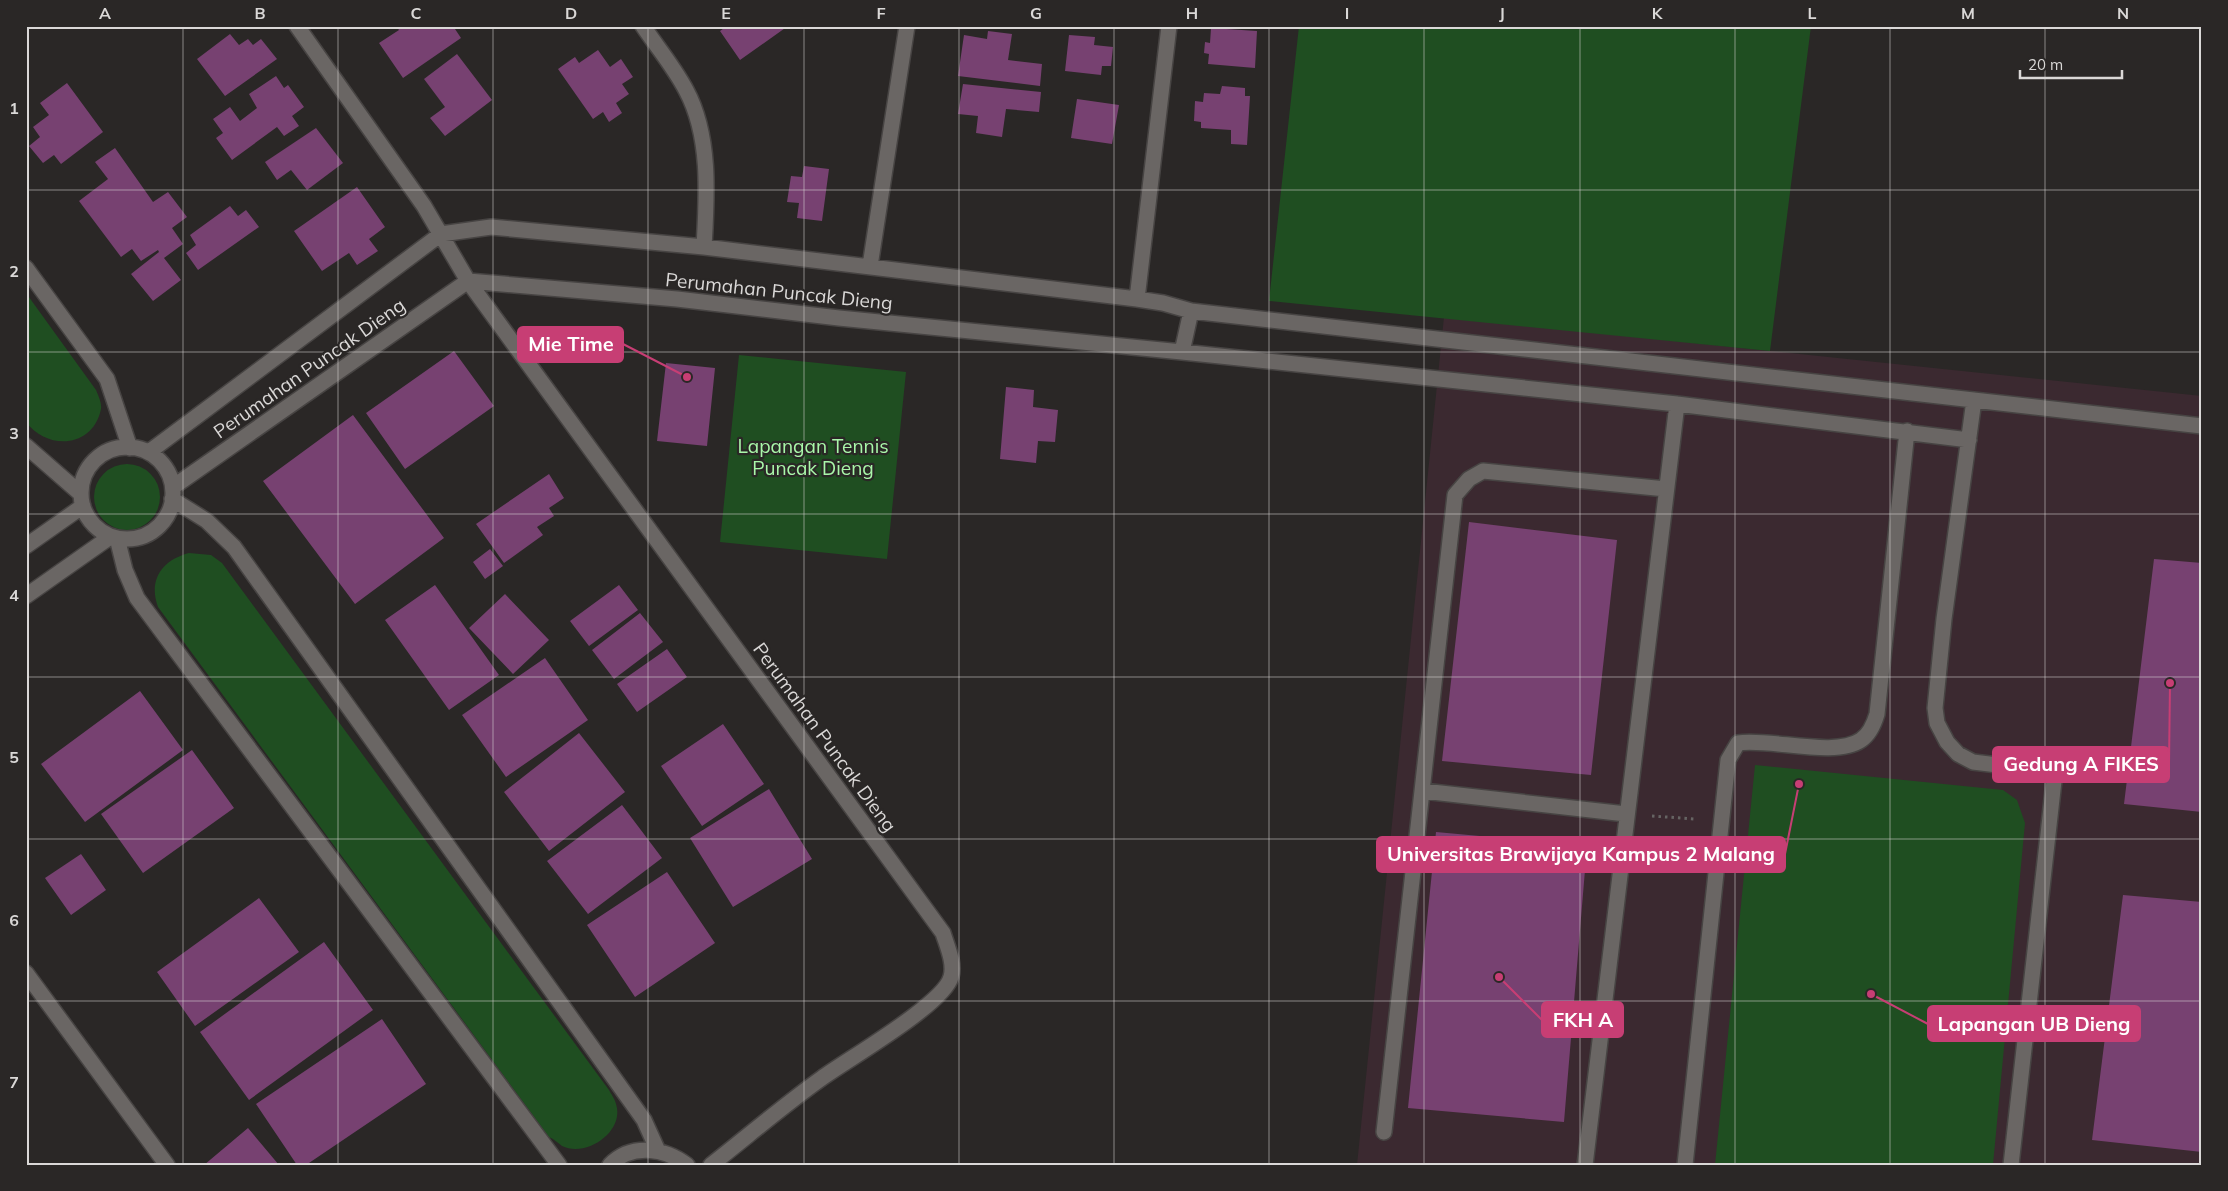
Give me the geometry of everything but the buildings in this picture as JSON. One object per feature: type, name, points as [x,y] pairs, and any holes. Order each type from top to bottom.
[{"type":"street","name":"Perumahan Puncak Dieng","points":[[297,26],[424,206],[468,281],[943,933],[951,957],[951,978],[930,1002],[822,1078],[711,1165]]},
{"type":"street","points":[[643,26],[686,90],[698,121],[705,167],[706,212],[704,247]]},
{"type":"street","points":[[870,266],[907,26]]},
{"type":"street","points":[[1137,298],[1170,26]]},
{"type":"street","points":[[149,452],[440,234],[491,227],[704,247],[870,266],[1137,298],[1163,303],[1190,312],[2202,426]]},
{"type":"street","points":[[26,268],[107,379],[130,448]]},
{"type":"street","name":"Perumahan Puncak Dieng","points":[[172,493],[468,281],[677,299],[839,318],[1677,404],[1969,440]]},
{"type":"street","points":[[1182,352],[1190,312]]},
{"type":"street","points":[[1974,400],[1942,639],[1935,708],[1937,723],[1947,742],[1958,754],[1972,762],[2055,772],[2011,1165]]},
{"type":"street","points":[[1585,1165],[1677,404]]},
{"type":"street","points":[[1685,1165],[1728,760],[1738,743],[1832,747],[1849,745],[1861,740],[1873,728],[1877,714],[1907,431]]},
{"type":"street","points":[[26,446],[82,500],[96,527],[114,538],[130,539],[153,531],[169,512],[172,493],[163,465],[149,452],[130,448],[117,449],[96,460],[83,481],[82,500],[26,546]]},
{"type":"street","points":[[1384,1132],[1455,495],[1469,479],[1483,471],[1666,489]]},
{"type":"street","points":[[172,493],[207,521],[234,547],[644,1120],[658,1150]]},
{"type":"street","points":[[26,596],[114,538]]},
{"type":"street","points":[[114,538],[137,598],[559,1165]]},
{"type":"street","points":[[1423,791],[1626,814]]},
{"type":"street","points":[[26,973],[167,1165]]},
{"type":"street","points":[[610,1165],[627,1154],[642,1150],[658,1150],[673,1156],[687,1165]]},
{"type":"path","points":[[1626,814],[1721,821]]},
{"type":"shaded area","points":[[1444,317],[2202,396],[2202,1165],[1357,1165]]},
{"type":"green space","points":[[1299,26],[1811,26],[1770,351],[1269,301]]},
{"type":"green space","points":[[26,293],[96,390],[99,397],[101,409],[96,422],[89,432],[80,438],[69,441],[57,441],[46,438],[26,422]]},
{"type":"green space","name":"Lapangan Tennis Puncak Dieng","points":[[739,355],[906,372],[887,559],[720,542]]},
{"type":"green space","points":[[127,464],[140,467],[150,474],[157,484],[160,497],[157,510],[150,520],[140,527],[127,530],[114,527],[104,520],[97,510],[94,497],[97,484],[104,474],[114,467]]},
{"type":"green space","points":[[189,553],[211,555],[222,563],[609,1090],[615,1102],[617,1114],[615,1124],[602,1140],[582,1148],[572,1149],[562,1146],[549,1137],[158,607],[155,588],[160,572],[171,561]]},
{"type":"green space","points":[[1755,765],[2003,790],[2017,800],[2025,823],[1993,1165],[1715,1165]]},
{"type":"place","name":"Mie Time","points":[[687,377]]},
{"type":"place","name":"Gedung A FIKES","points":[[2170,683]]},
{"type":"place","name":"Universitas Brawijaya Kampus 2 Malang","points":[[1799,784]]},
{"type":"place","name":"FKH A","points":[[1499,977]]},
{"type":"place","name":"Lapangan UB Dieng","points":[[1871,994]]}]
